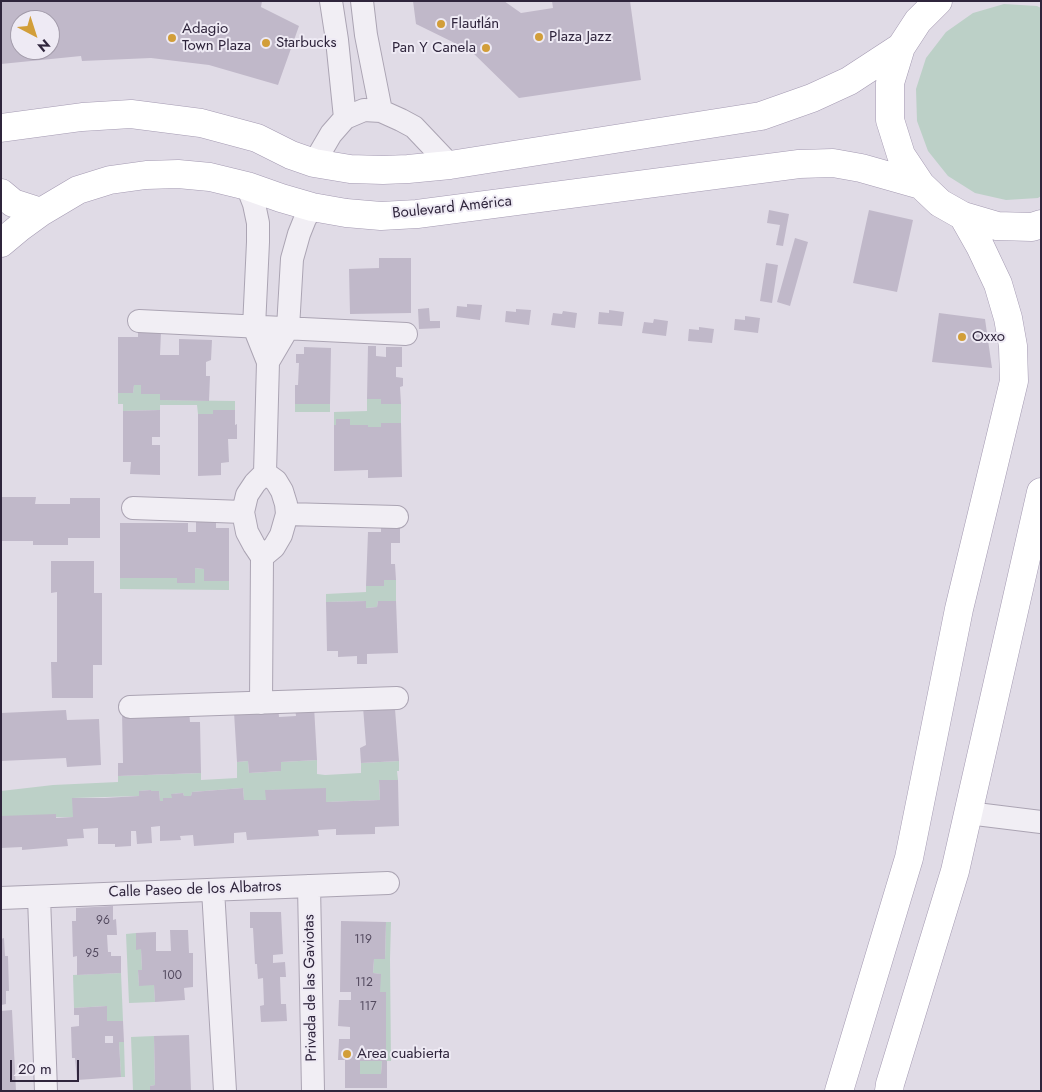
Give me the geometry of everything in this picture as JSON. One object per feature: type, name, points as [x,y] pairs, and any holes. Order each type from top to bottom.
[{"type":"main road","points":[[938,1],[918,21],[901,47],[890,83],[890,120],[901,155],[921,185],[940,203],[963,216],[997,226],[1032,226],[1041,224]]},
{"type":"main road","points":[[7,131],[82,116],[130,114],[201,123],[257,138],[314,164],[350,169],[382,170],[450,165],[761,116],[812,98],[850,81],[901,47]]},
{"type":"main road","name":"Boulevard América","points":[[1,243],[41,212],[78,190],[110,180],[146,175],[178,174],[210,177],[247,186],[312,207],[346,213],[381,216],[417,214],[799,164],[833,163],[861,168],[921,185]]},
{"type":"main road","points":[[1,194],[14,202],[41,212]]},
{"type":"main road","points":[[839,1091],[909,858],[959,609],[1014,381],[1013,346],[1008,318],[998,284],[963,216]]},
{"type":"main road","points":[[888,1091],[955,871],[1041,492]]},
{"type":"street","points":[[331,1],[345,118]]},
{"type":"street","points":[[362,1],[366,35],[381,111]]},
{"type":"street","points":[[314,164],[330,134],[345,118],[364,110],[381,111],[414,128],[450,165]]},
{"type":"street","points":[[247,186],[254,204],[258,223],[254,327],[268,362],[265,473],[247,495],[243,512],[247,532],[262,557],[261,703]]},
{"type":"street","points":[[268,362],[288,328],[292,259],[299,234],[312,207]]},
{"type":"street","points":[[258,242],[294,249]]},
{"type":"street","points":[[138,321],[406,334]]},
{"type":"street","points":[[262,557],[274,547],[281,535],[287,514],[282,491],[276,481],[265,473]]},
{"type":"street","points":[[133,508],[243,512]]},
{"type":"street","points":[[287,514],[398,517]]},
{"type":"street","points":[[130,707],[398,698]]},
{"type":"street","points":[[968,813],[1041,822]]},
{"type":"street","name":"Calle Paseo de los Albatros","points":[[1,898],[388,883]]},
{"type":"street","name":"Privada de las Gaviotas","points":[[309,886],[313,1091]]},
{"type":"street","points":[[212,890],[225,1091]]},
{"type":"street","points":[[39,897],[46,1091]]},
{"type":"green space","points":[[1004,4],[1037,6],[1041,8],[1041,196],[1038,198],[1006,200],[975,193],[948,176],[928,151],[917,121],[916,89],[926,58],[946,32],[973,13]]},
{"type":"green space","points":[[134,385],[141,385],[141,394],[160,394],[161,400],[235,401],[235,410],[214,410],[213,414],[198,414],[197,405],[160,405],[160,410],[123,411],[123,404],[118,404],[118,393],[133,393]]},
{"type":"green space","points":[[367,399],[381,399],[381,404],[401,404],[401,423],[382,423],[381,427],[368,427],[368,425],[350,425],[350,419],[336,419],[336,425],[334,425],[334,412],[367,411]]},
{"type":"green space","points":[[295,404],[330,404],[330,412],[295,412]]},
{"type":"green space","points":[[195,568],[204,569],[229,581],[229,590],[120,589],[120,578],[177,578],[178,583],[195,583]]},
{"type":"green space","points":[[384,580],[396,580],[396,601],[378,601],[377,607],[366,608],[365,601],[326,602],[326,594],[366,592],[366,586],[384,586]]},
{"type":"green space","points":[[317,760],[317,774],[325,775],[361,773],[361,763],[399,761],[398,780],[379,781],[380,800],[326,802],[326,789],[266,790],[266,800],[244,800],[243,788],[192,792],[191,796],[184,796],[183,793],[172,794],[172,798],[163,798],[163,801],[160,801],[159,791],[151,790],[139,791],[139,796],[73,798],[73,817],[1,818],[1,791],[53,785],[118,782],[118,776],[201,773],[201,780],[237,778],[237,762],[248,761],[249,773],[281,771],[281,762]]},
{"type":"green space","points":[[386,922],[391,922],[391,1061],[386,1061],[386,992],[380,992],[380,974],[373,973],[374,959],[385,959]]},
{"type":"green space","points":[[136,933],[136,949],[141,949],[142,970],[138,970],[139,985],[154,985],[155,1002],[129,1003],[126,934]]},
{"type":"green space","points":[[121,973],[123,1021],[107,1021],[107,1006],[74,1008],[73,975]]},
{"type":"green space","points":[[154,1036],[155,1085],[150,1086],[150,1091],[133,1091],[131,1037]]},
{"type":"green space","points":[[119,1042],[124,1042],[125,1077],[121,1077]]},
{"type":"green space","points":[[360,1061],[382,1061],[381,1074],[360,1074]]},
{"type":"building","name":"Adagio Town Plaza","points":[[1,1],[262,1],[261,7],[299,26],[278,85],[209,65],[151,58],[82,61],[81,56],[60,58],[60,10],[10,10],[10,60],[41,60],[1,64]]},
{"type":"building","name":"Plaza Jazz","points":[[413,1],[504,1],[521,13],[553,8],[552,1],[630,1],[641,80],[519,98],[471,51],[416,24]]},
{"type":"building","points":[[769,210],[789,214],[783,246],[776,245],[780,225],[767,223]]},
{"type":"building","points":[[869,210],[913,220],[897,292],[853,283]]},
{"type":"building","points":[[795,238],[808,242],[790,306],[777,302]]},
{"type":"building","points":[[379,258],[411,258],[411,313],[350,314],[349,269],[379,268]]},
{"type":"building","points":[[766,263],[778,265],[772,303],[760,301]]},
{"type":"building","points":[[467,304],[482,305],[480,320],[456,317],[457,306],[467,307]]},
{"type":"building","points":[[429,308],[430,321],[440,321],[440,328],[419,329],[418,309]]},
{"type":"building","points":[[516,309],[531,310],[529,325],[505,322],[506,311],[516,312]]},
{"type":"building","points":[[609,310],[624,312],[622,326],[598,324],[599,312],[609,313]]},
{"type":"building","points":[[563,311],[577,313],[575,328],[551,325],[553,313],[562,314]]},
{"type":"building","points":[[939,313],[985,319],[992,368],[932,362]]},
{"type":"building","points":[[745,316],[760,318],[758,333],[734,330],[735,319],[745,320]]},
{"type":"building","points":[[654,319],[668,321],[666,336],[642,333],[644,322],[653,323]]},
{"type":"building","points":[[699,327],[714,329],[712,343],[688,341],[689,329],[699,330]]},
{"type":"building","points":[[138,332],[161,332],[160,355],[179,355],[179,339],[212,340],[211,360],[206,362],[206,376],[210,376],[209,401],[160,400],[160,394],[141,394],[141,385],[134,385],[133,393],[118,393],[118,337],[138,337]]},
{"type":"building","points":[[368,346],[376,346],[376,356],[386,357],[386,347],[402,347],[402,367],[396,367],[396,377],[403,378],[403,386],[400,387],[401,404],[381,404],[381,399],[367,399]]},
{"type":"building","points":[[304,347],[331,348],[330,404],[295,404],[295,385],[298,385],[299,363],[296,363],[296,354],[304,354]]},
{"type":"building","points":[[160,410],[160,437],[152,437],[152,445],[160,445],[160,475],[130,474],[131,462],[123,462],[123,411]]},
{"type":"building","points":[[213,410],[235,410],[237,439],[228,439],[229,462],[221,463],[221,475],[198,476],[198,414],[213,414]]},
{"type":"building","points":[[336,419],[350,419],[350,425],[368,425],[368,427],[381,427],[381,423],[401,423],[402,477],[368,478],[368,470],[334,471],[334,425],[336,425]]},
{"type":"building","points":[[1,497],[36,497],[35,504],[70,504],[70,498],[100,498],[100,538],[68,538],[68,545],[33,545],[33,541],[1,541]]},
{"type":"building","points":[[196,522],[216,522],[216,528],[229,528],[229,581],[204,581],[204,569],[195,568],[195,583],[177,583],[177,578],[120,578],[120,523],[188,523],[188,532],[196,532]]},
{"type":"building","points":[[381,524],[400,524],[400,543],[391,543],[391,564],[395,564],[396,580],[384,580],[384,586],[366,586],[368,532],[381,532]]},
{"type":"building","points":[[51,561],[94,561],[94,593],[102,593],[102,665],[93,665],[93,698],[52,698],[51,662],[57,662],[57,592],[51,593]]},
{"type":"building","points":[[366,601],[366,608],[377,607],[378,601],[396,601],[398,653],[367,654],[367,664],[357,664],[357,656],[338,657],[338,651],[327,651],[326,602]]},
{"type":"building","points":[[376,705],[376,710],[395,709],[399,761],[361,763],[360,748],[366,745],[363,707]]},
{"type":"building","points":[[278,706],[279,717],[296,716],[295,707],[314,706],[317,760],[281,762],[281,771],[249,773],[248,761],[237,762],[234,712]]},
{"type":"building","points":[[66,710],[67,720],[99,719],[101,765],[67,767],[66,758],[1,761],[1,713]]},
{"type":"building","points":[[189,711],[190,722],[200,722],[201,773],[118,776],[118,763],[123,763],[122,712]]},
{"type":"building","points":[[379,780],[398,780],[399,826],[375,827],[375,834],[336,835],[336,829],[318,830],[319,836],[247,840],[246,832],[234,833],[234,843],[194,846],[193,835],[180,836],[181,840],[160,841],[160,826],[151,827],[152,843],[137,844],[136,831],[131,831],[131,846],[115,847],[115,844],[98,844],[98,828],[83,829],[84,838],[67,839],[68,846],[22,850],[22,847],[1,848],[1,816],[56,814],[56,818],[73,817],[72,798],[139,796],[139,791],[151,790],[159,791],[160,801],[163,801],[163,798],[172,798],[171,794],[183,793],[184,796],[191,796],[192,792],[243,788],[244,800],[266,800],[265,790],[326,788],[326,802],[380,800]]},
{"type":"building","points":[[113,906],[113,920],[116,919],[117,935],[107,935],[108,952],[111,952],[111,956],[121,956],[121,973],[77,975],[77,956],[73,957],[72,921],[76,921],[76,908]]},
{"type":"building","points":[[250,912],[281,912],[283,954],[273,955],[273,963],[285,962],[286,977],[280,977],[281,1004],[286,1004],[287,1021],[261,1022],[260,1006],[264,1005],[263,978],[258,979],[257,964],[255,964],[253,928],[250,928]]},
{"type":"building","points":[[341,921],[386,922],[385,959],[374,959],[373,973],[381,974],[380,992],[386,992],[387,1088],[345,1088],[345,1060],[338,1060],[339,1039],[350,1039],[350,1027],[338,1026],[339,1000],[351,1000],[351,992],[340,992]],"holes":[[[360,1061],[382,1061],[381,1074],[360,1074]]]},
{"type":"building","points":[[170,930],[188,930],[189,953],[193,953],[193,987],[184,988],[185,1000],[155,1002],[154,985],[139,986],[138,970],[142,970],[141,949],[136,950],[136,933],[156,932],[156,951],[171,951]]},
{"type":"building","points":[[4,938],[5,956],[8,956],[9,991],[6,991],[6,1004],[1,1005],[1,939]]},
{"type":"building","points":[[107,1006],[107,1021],[123,1021],[124,1042],[119,1042],[121,1077],[77,1080],[75,1058],[72,1058],[71,1027],[79,1026],[79,1015],[74,1015],[74,1008]],"holes":[[[105,1036],[113,1036],[113,1043],[105,1043]]]},
{"type":"building","points":[[12,1010],[16,1091],[1,1091],[1,1011]]},
{"type":"building","points":[[189,1035],[191,1091],[150,1091],[150,1086],[155,1085],[154,1036]]},
{"type":"place","name":"Flautlán","points":[[441,24]]},
{"type":"place","name":"Plaza Jazz","points":[[539,37]]},
{"type":"place","name":"Adagio Town Plaza","points":[[172,38]]},
{"type":"place","name":"Starbucks","points":[[266,43]]},
{"type":"place","name":"Pan Y Canela","points":[[486,48]]},
{"type":"place","name":"Oxxo","points":[[962,337]]},
{"type":"place","name":"Area cuabierta","points":[[347,1054]]}]
